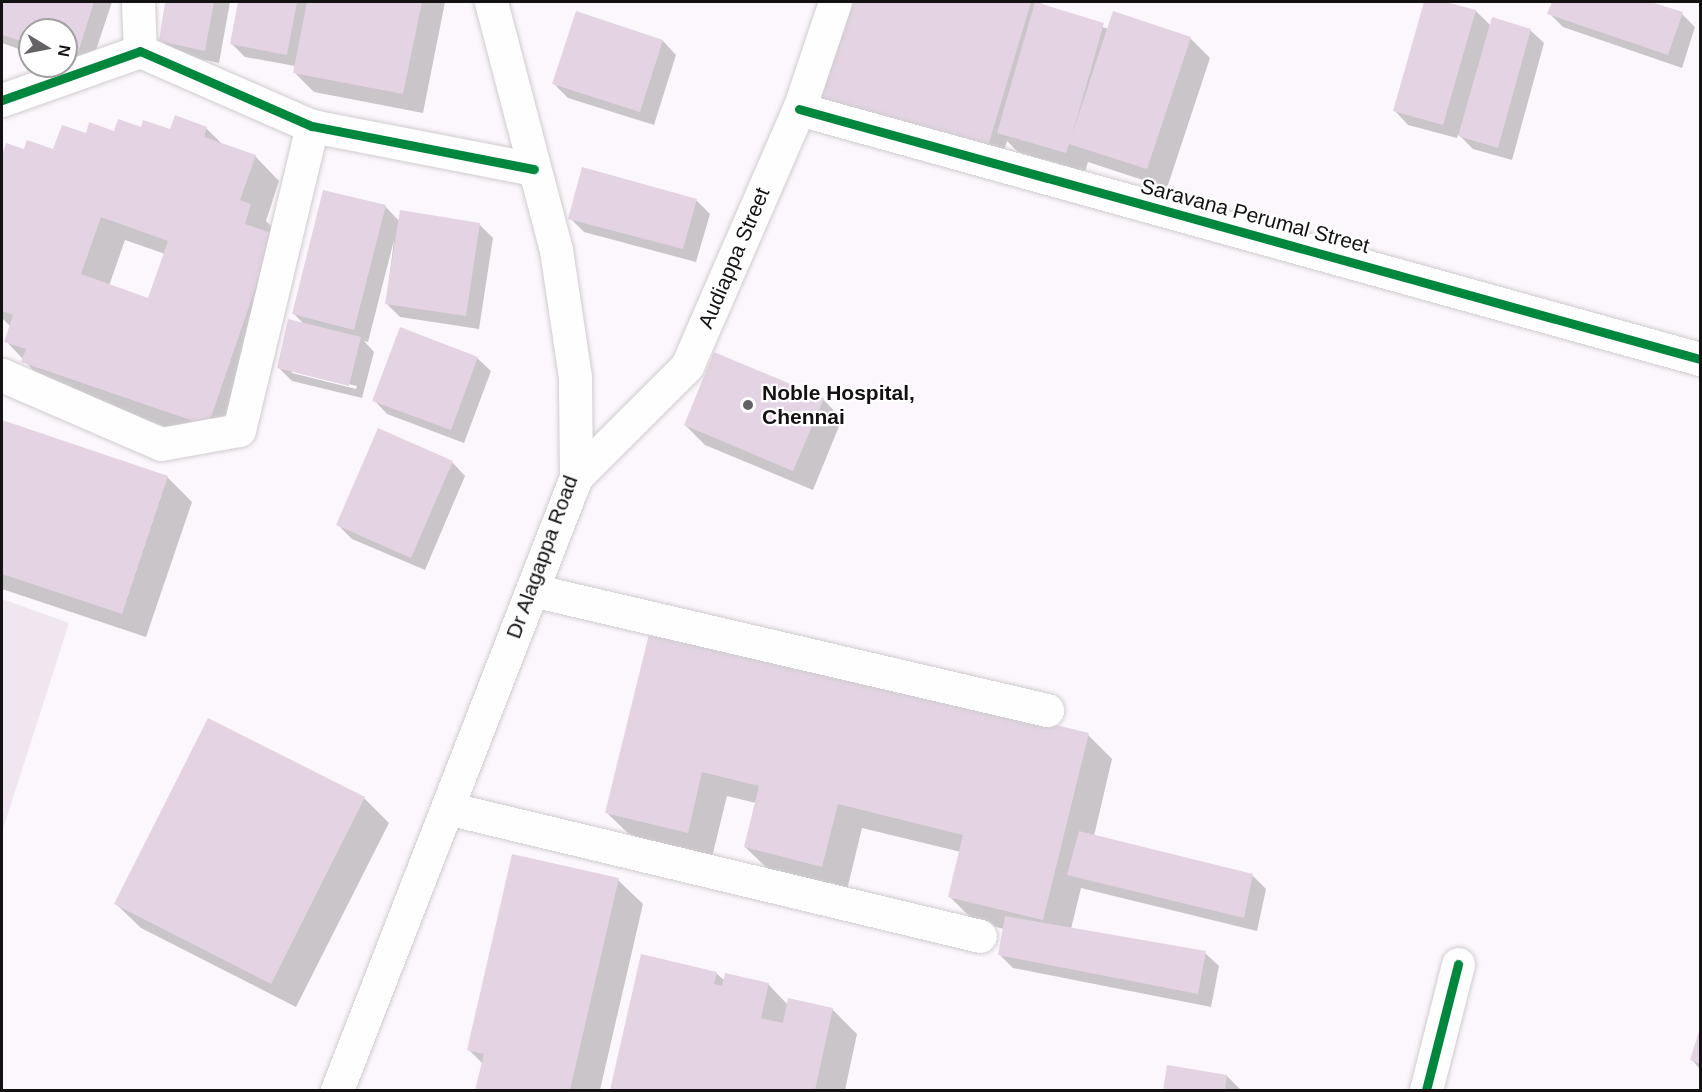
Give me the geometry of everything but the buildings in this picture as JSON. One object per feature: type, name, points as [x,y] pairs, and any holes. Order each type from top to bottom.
[{"type":"street","points":[[138,2],[140,51]]},
{"type":"street","name":"Dr Alagappa Road","points":[[340,1087],[576,477],[575,377],[556,250],[491,2]]},
{"type":"street","name":"Audiappa Street","points":[[576,477],[687,366],[799,109],[835,2]]},
{"type":"street","points":[[2,100],[140,51],[312,126],[534,169]]},
{"type":"street","name":"Saravana Perumal Street","points":[[799,109],[1701,359]]},
{"type":"street","points":[[2,375],[162,444],[238,430],[312,126]]},
{"type":"street","points":[[532,590],[1047,710]]},
{"type":"street","points":[[447,808],[980,936]]},
{"type":"street","points":[[1426,1090],[1458,964]]},
{"type":"shaded area","points":[[2,599],[69,623],[2,832]]},
{"type":"cycle path","points":[[2,100],[140,51],[312,126],[534,169]]},
{"type":"cycle path","points":[[799,109],[1700,359]]},
{"type":"cycle path","points":[[1426,1090],[1458,964]]},
{"type":"place","name":"Noble Hospital, Chennai","points":[[748,405]]}]
